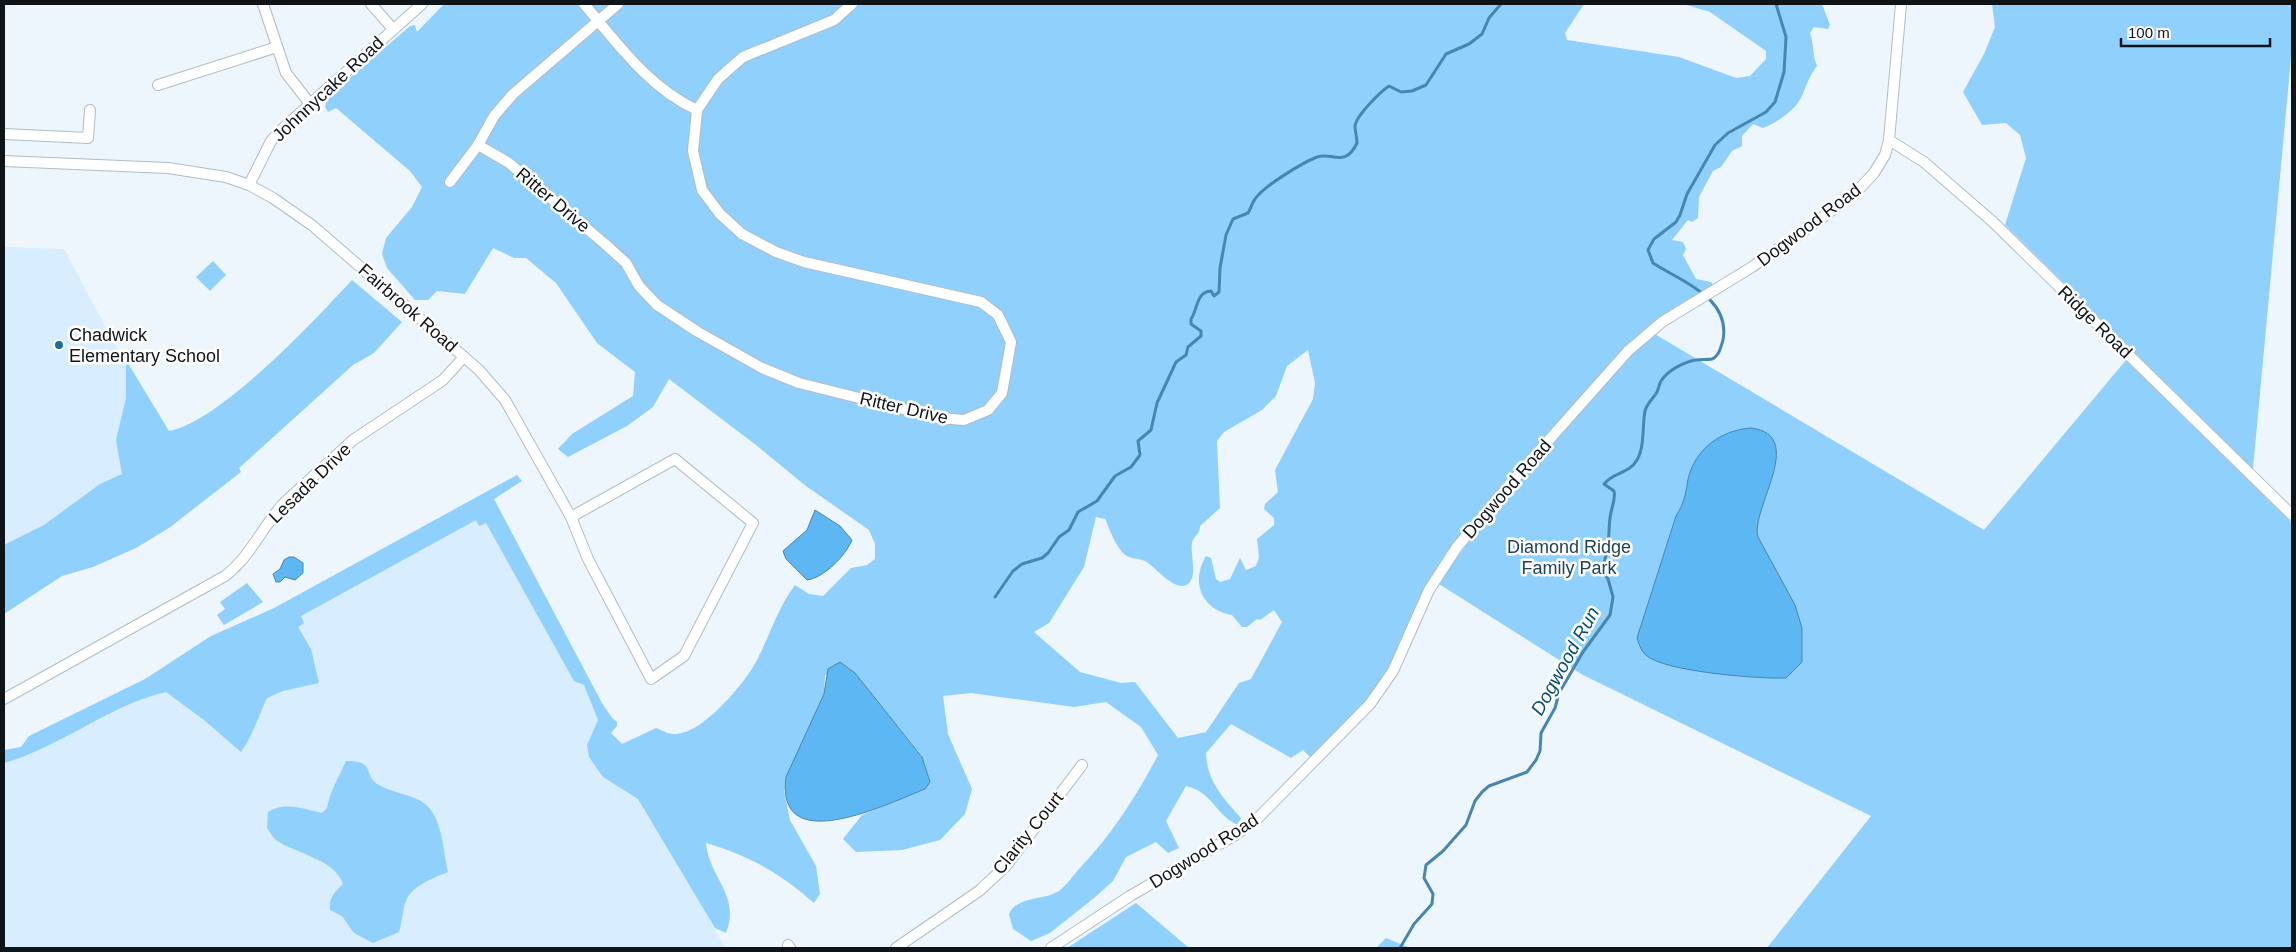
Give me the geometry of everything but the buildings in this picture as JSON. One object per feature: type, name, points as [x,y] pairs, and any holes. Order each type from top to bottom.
[{"type":"street","points":[[263,4],[291,82],[311,105]]},
{"type":"street","points":[[371,4],[392,29]]},
{"type":"street","name":"Johnnycake Road","points":[[249,185],[270,141],[392,29],[422,4]]},
{"type":"street","points":[[584,4],[638,68],[674,100],[697,110],[718,79],[743,57],[834,20],[852,4]]},
{"type":"street","points":[[450,182],[478,144],[494,116],[513,94],[618,4]]},
{"type":"street","name":"Dogwood Road","points":[[1051,948],[1130,896],[1237,834],[1257,820],[1352,724],[1383,686],[1392,671],[1429,590],[1457,547],[1480,518],[1640,339],[1662,322],[1805,230],[1861,187],[1879,166],[1889,140],[1901,4]]},
{"type":"street","points":[[158,85],[277,47]]},
{"type":"street","points":[[4,134],[88,138],[90,110]]},
{"type":"street","name":"Ritter Drive","points":[[478,144],[509,164],[606,244],[626,263],[639,286],[657,305],[698,332],[762,368],[799,383],[940,418],[964,420],[988,410],[1002,394],[1011,342],[998,315],[981,302],[804,262],[776,252],[742,234],[720,214],[702,190],[694,152],[697,110]]},
{"type":"street","name":"Ridge Road","points":[[1889,140],[1924,162],[1993,222],[2292,515]]},
{"type":"street","name":"Fairbrook Road","points":[[4,161],[168,168],[226,177],[249,185],[273,198],[312,226],[464,357],[494,386],[515,414],[571,517],[588,559],[651,679],[684,656],[753,523],[675,459],[571,517]]},
{"type":"street","name":"Lesada Drive","points":[[4,699],[225,576],[248,554],[274,514],[284,503],[353,440],[436,386],[464,357]]},
{"type":"street","name":"Clarity Court","points":[[896,948],[980,891],[1006,866],[1082,765]]},
{"type":"shaded area","name":"Chadwick Elementary School","points":[[4,247],[64,249],[170,448],[4,550]]},
{"type":"shaded area","points":[[1751,428],[1767,434],[1775,444],[1776,458],[1773,475],[1758,525],[1758,537],[1795,605],[1802,628],[1802,662],[1786,678],[1717,674],[1663,664],[1644,653],[1637,638],[1676,516],[1684,498],[1691,468],[1703,450],[1720,437]]},
{"type":"shaded area","points":[[487,496],[725,948],[4,948],[4,756],[16,755]]},
{"type":"shaded area","points":[[815,510],[840,526],[852,540],[834,565],[820,575],[807,580],[786,559],[783,551],[807,530]]},
{"type":"shaded area","points":[[294,557],[303,563],[303,573],[295,580],[285,577],[280,582],[276,582],[273,574],[280,569],[284,560]]},
{"type":"shaded area","points":[[840,662],[855,673],[922,757],[930,782],[925,789],[887,805],[838,819],[816,821],[798,816],[787,802],[786,777],[824,694],[828,669]]},
{"type":"green space","points":[[444,4],[1584,4],[1565,33],[1567,40],[1679,57],[1736,78],[1750,76],[1766,59],[1766,51],[1710,12],[1683,4],[1822,4],[1830,25],[1828,29],[1814,27],[1810,33],[1817,66],[1798,103],[1779,120],[1768,126],[1763,128],[1753,124],[1742,136],[1742,146],[1732,151],[1721,167],[1713,171],[1699,197],[1698,218],[1692,222],[1688,220],[1672,240],[1683,242],[1686,249],[1683,255],[1696,279],[1711,282],[1713,285],[1656,320],[1474,518],[1454,543],[1423,593],[1388,670],[1370,698],[1312,759],[1303,750],[1291,758],[1231,724],[1206,753],[1209,772],[1213,781],[1222,796],[1241,818],[1238,825],[1224,816],[1202,793],[1186,786],[1166,821],[1179,848],[1168,853],[1156,842],[1126,857],[1113,881],[1094,898],[1050,933],[1031,941],[1013,929],[1009,914],[1018,904],[1053,894],[1062,889],[1103,842],[1123,814],[1158,755],[1141,727],[1106,702],[1074,707],[971,693],[943,696],[948,734],[972,789],[965,814],[940,840],[902,850],[856,852],[843,839],[862,815],[925,789],[922,756],[855,673],[846,666],[825,675],[824,694],[784,791],[790,820],[816,866],[820,894],[814,903],[789,883],[764,867],[737,854],[706,843],[712,866],[723,887],[730,908],[730,920],[726,933],[715,928],[638,799],[603,777],[589,757],[587,745],[598,720],[584,685],[574,681],[486,523],[479,526],[476,520],[301,616],[304,623],[298,627],[311,649],[319,683],[283,691],[267,698],[241,752],[204,720],[166,692],[125,706],[45,747],[4,763],[4,750],[21,747],[29,736],[145,679],[211,636],[274,608],[517,475],[522,481],[494,499],[602,703],[617,722],[617,726],[611,733],[622,744],[656,728],[672,734],[685,732],[707,719],[729,698],[753,667],[782,605],[795,585],[809,594],[823,596],[851,568],[867,565],[875,559],[875,544],[869,530],[806,486],[756,445],[669,379],[653,407],[627,426],[568,457],[558,449],[572,434],[633,396],[635,372],[597,343],[556,283],[526,258],[514,258],[493,248],[465,294],[437,291],[428,300],[415,300],[387,268],[382,254],[386,238],[412,207],[422,187],[410,171],[336,108],[328,112],[325,107],[328,97],[410,26],[415,25],[417,32]],"holes":[[[1308,350],[1315,383],[1313,399],[1275,470],[1278,492],[1265,504],[1264,509],[1274,518],[1274,525],[1257,539],[1259,557],[1256,566],[1246,570],[1240,558],[1230,579],[1220,582],[1216,579],[1211,558],[1206,556],[1199,575],[1199,585],[1206,601],[1222,612],[1232,615],[1242,627],[1247,627],[1274,610],[1282,622],[1251,679],[1239,683],[1206,732],[1178,738],[1135,682],[1121,683],[1080,672],[1034,632],[1049,623],[1084,567],[1096,517],[1105,519],[1115,541],[1125,555],[1145,561],[1179,586],[1185,586],[1190,582],[1193,574],[1193,541],[1200,526],[1220,508],[1217,441],[1224,432],[1262,410],[1276,396],[1287,366]]]},
{"type":"green space","points":[[1992,4],[2292,4],[2292,47],[2253,469],[2005,225],[2026,158],[2020,135],[2006,123],[1982,125],[1963,92],[1984,54],[1995,27]]},
{"type":"green space","points":[[213,261],[226,275],[210,291],[196,277]]},
{"type":"green space","points":[[352,280],[402,322],[374,353],[353,365],[239,468],[241,472],[169,528],[136,548],[93,567],[62,576],[4,614],[4,545],[44,525],[100,484],[122,474],[116,440],[126,398],[126,360],[169,431],[190,424],[240,390],[266,367]]},
{"type":"green space","name":"Diamond Ridge Family Park","points":[[1653,333],[1984,530],[2126,360],[2292,523],[2292,948],[1767,948],[1871,816],[1583,675],[1439,584],[1477,530],[1505,496],[1599,389]]},
{"type":"green space","points":[[247,583],[263,602],[224,625],[217,615],[225,609],[220,602]]},
{"type":"green space","points":[[346,761],[362,763],[368,769],[374,781],[379,785],[419,800],[427,806],[437,821],[448,872],[418,886],[409,895],[405,903],[399,932],[373,943],[354,933],[342,916],[330,910],[330,902],[333,896],[343,884],[339,876],[324,863],[276,840],[267,828],[268,812],[281,807],[302,808],[322,813],[327,808],[332,790]]},
{"type":"green space","points":[[1136,903],[1189,948],[1067,948]]},
{"type":"green space","points":[[1386,938],[1410,948],[1376,948]]},
{"type":"waterway","points":[[995,597],[1013,571],[1022,564],[1042,558],[1048,553],[1059,537],[1069,530],[1078,512],[1097,501],[1115,476],[1131,467],[1140,455],[1138,441],[1151,430],[1157,403],[1176,362],[1186,355],[1188,347],[1201,336],[1201,331],[1191,324],[1191,319],[1198,302],[1206,292],[1211,291],[1214,296],[1219,292],[1220,268],[1226,235],[1233,219],[1248,213],[1260,194],[1284,175],[1302,164],[1317,157],[1338,158],[1348,155],[1357,143],[1356,122],[1375,99],[1389,86],[1401,92],[1412,91],[1426,85],[1446,54],[1469,44],[1482,34],[1489,18],[1501,4]]},
{"type":"waterway","name":"Dogwood Run","points":[[1400,948],[1414,924],[1432,904],[1433,894],[1424,878],[1426,865],[1443,851],[1466,825],[1475,801],[1482,792],[1489,786],[1527,772],[1536,760],[1540,751],[1541,733],[1555,708],[1559,693],[1583,652],[1610,615],[1613,597],[1608,579],[1601,569],[1607,550],[1614,491],[1604,484],[1612,477],[1630,468],[1637,460],[1642,442],[1645,411],[1664,377],[1672,370],[1686,363],[1712,359],[1720,348],[1723,340],[1723,325],[1719,312],[1711,301],[1689,284],[1653,263],[1648,250],[1654,239],[1676,222],[1687,194],[1715,145],[1728,133],[1766,112],[1775,102],[1784,72],[1786,37],[1776,4]]},
{"type":"place","name":"Chadwick Elementary School","points":[[59,345]]}]
